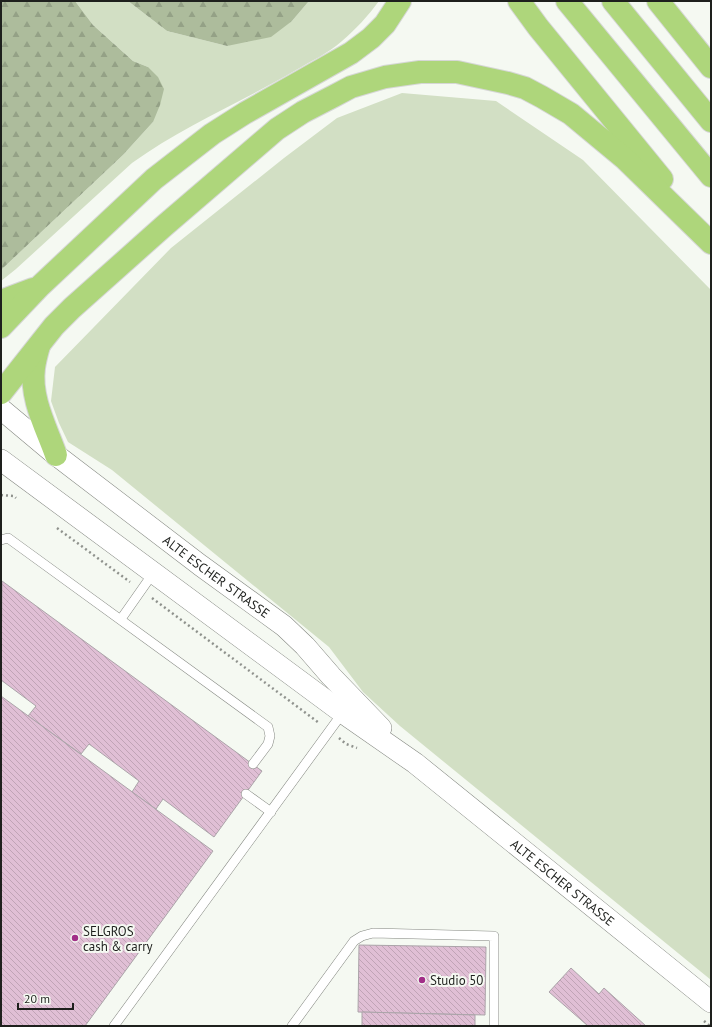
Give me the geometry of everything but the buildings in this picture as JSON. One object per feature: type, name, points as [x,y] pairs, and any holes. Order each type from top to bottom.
[{"type":"highway","points":[[1,326],[40,286],[139,193],[180,158],[212,134],[245,113],[351,53],[371,38],[385,24],[400,1]]},
{"type":"highway","points":[[519,1],[538,27],[711,238]]},
{"type":"highway","points":[[567,1],[711,176]]},
{"type":"highway","points":[[613,1],[711,121]]},
{"type":"highway","points":[[658,1],[711,67]]},
{"type":"highway","points":[[1,393],[54,326],[72,308],[164,226],[277,129],[302,112],[340,93],[385,77],[420,72],[457,72],[525,88],[571,114],[624,158],[711,244]]},
{"type":"highway","points":[[1,301],[40,286]]},
{"type":"highway","points":[[39,345],[34,368],[34,388],[37,406],[56,455]]},
{"type":"street","name":"ALTE ESCHER STRASSE","points":[[1,409],[56,455],[200,565],[284,626],[305,646],[331,676],[348,706]]},
{"type":"street","name":"ALTE ESCHER STRASSE","points":[[1,460],[154,572],[348,706],[705,1009]]},
{"type":"street","points":[[1,481],[12,480],[42,490]]},
{"type":"lane","points":[[1,548],[5,539],[120,619],[268,727],[270,736],[268,744],[253,764]]},
{"type":"lane","points":[[120,619],[154,572]]},
{"type":"lane","points":[[114,1026],[348,706]]},
{"type":"lane","points":[[246,794],[271,812]]},
{"type":"lane","points":[[292,1026],[354,941],[362,936],[372,933],[494,936],[494,1026]]},
{"type":"path","points":[[1,495],[14,496],[20,501]]},
{"type":"path","points":[[52,524],[346,744],[359,749]]},
{"type":"path","points":[[705,1009],[710,1026]]},
{"type":"green space","points":[[1,1],[75,1],[93,25],[133,61],[148,67],[158,77],[164,89],[160,105],[153,122],[123,155],[1,270]]},
{"type":"green space","points":[[75,1],[128,1],[167,31],[227,46],[292,21],[309,1],[379,1],[357,27],[342,41],[320,57],[172,137],[132,163],[1,281],[1,270],[123,155],[153,122],[148,67],[133,61],[93,25]]},
{"type":"green space","points":[[128,1],[309,1],[292,21],[271,37],[227,46],[167,31]]},
{"type":"green space","points":[[402,93],[496,101],[583,160],[711,290],[711,980],[400,726],[363,692],[329,647],[112,470],[68,442],[51,401],[55,367],[171,248],[337,118]]},
{"type":"place","name":"SELGROS cash & carry","points":[[75,938]]},
{"type":"place","name":"Studio 50","points":[[422,980]]}]
